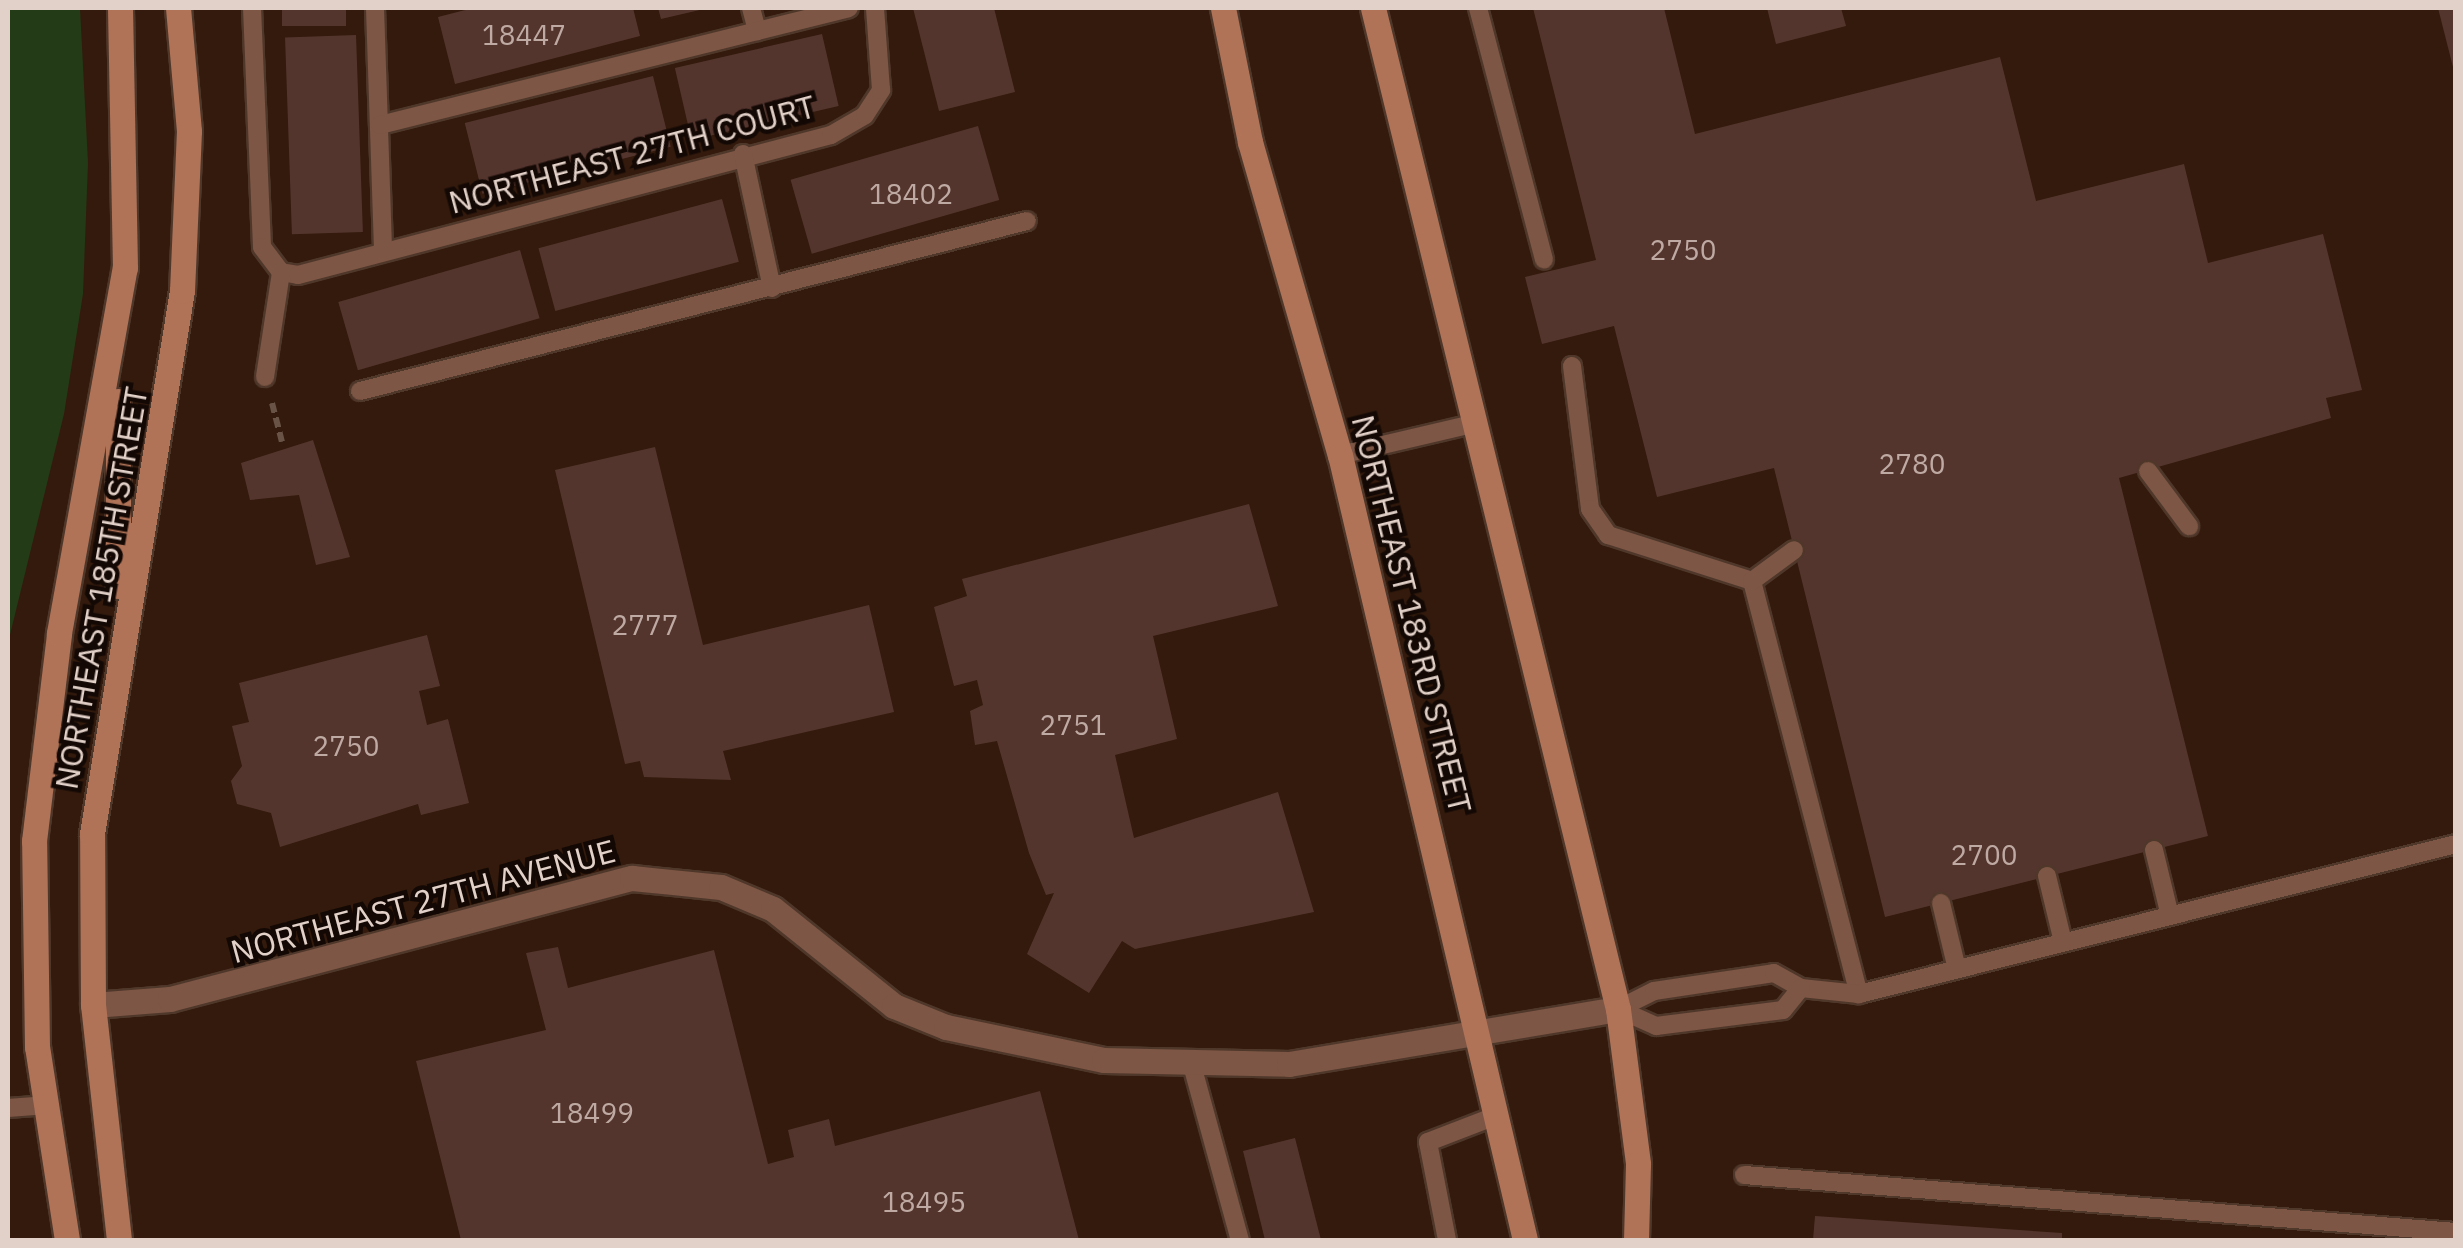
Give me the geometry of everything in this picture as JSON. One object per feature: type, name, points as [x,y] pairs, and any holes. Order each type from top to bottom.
[{"type":"street","name":"NORTHEAST 185TH STREET","points":[[67,1240],[33,1001],[39,778],[118,326],[128,148],[120,8]]},
{"type":"street","name":"NORTHEAST 185TH STREET","points":[[119,1240],[93,1005],[92,834],[118,642],[169,391],[188,237],[178,8]]},
{"type":"street","name":"NORTHEAST 183RD STREET","points":[[1223,8],[1250,142],[1340,455],[1480,1034],[1525,1240]]},
{"type":"street","points":[[1373,8],[1618,1010],[1638,1164],[1636,1240]]},
{"type":"street","points":[[118,326],[118,642]]},
{"type":"street","name":"NORTHEAST 27TH AVENUE","points":[[93,1005],[170,1000],[632,878],[681,879],[773,909],[870,990],[946,1027],[1104,1060],[1192,1064],[1309,1062],[1618,1010]]},
{"type":"lane","points":[[252,8],[254,194],[262,248],[281,272],[265,377]]},
{"type":"lane","points":[[375,8],[383,252]]},
{"type":"lane","points":[[751,8],[757,30]]},
{"type":"lane","points":[[380,125],[849,8]]},
{"type":"lane","name":"NORTHEAST 27TH COURT","points":[[281,272],[319,272],[743,154],[831,135],[865,115],[881,90],[875,8]]},
{"type":"lane","points":[[1478,8],[1544,260]]},
{"type":"lane","points":[[743,154],[772,288]]},
{"type":"lane","points":[[360,391],[1026,221]]},
{"type":"lane","points":[[1572,366],[1590,509],[1608,536],[1752,580]]},
{"type":"lane","points":[[1340,455],[1476,423]]},
{"type":"lane","points":[[2148,471],[2188,526]]},
{"type":"lane","points":[[1752,580],[1794,550]]},
{"type":"lane","points":[[1752,580],[1859,994]]},
{"type":"lane","points":[[1618,1010],[1654,991],[1774,973],[1801,988],[1859,994],[2456,844]]},
{"type":"lane","points":[[2154,850],[2170,916]]},
{"type":"lane","points":[[2048,876],[2064,942]]},
{"type":"lane","points":[[1941,902],[1957,969]]},
{"type":"lane","points":[[1618,1010],[1656,1026],[1783,1010],[1801,988]]},
{"type":"lane","points":[[1192,1064],[1240,1240]]},
{"type":"lane","points":[[8,1108],[48,1105]]},
{"type":"lane","points":[[1443,1240],[1428,1142],[1498,1115]]},
{"type":"lane","points":[[1744,1175],[2456,1232]]},
{"type":"path","points":[[265,377],[282,442]]},
{"type":"green space","points":[[8,8],[80,8],[88,163],[83,294],[64,414],[8,643]]},
{"type":"building","points":[[282,8],[346,8],[346,26],[282,26]]},
{"type":"building","points":[[473,8],[633,8],[640,36],[455,84],[438,17]]},
{"type":"building","points":[[658,8],[704,8],[704,9],[661,19]]},
{"type":"building","points":[[913,8],[994,8],[1015,92],[939,111]]},
{"type":"building","points":[[1533,8],[1664,8],[1695,134],[2000,57],[2036,201],[2184,164],[2208,263],[2323,234],[2362,390],[2326,398],[2331,418],[2119,478],[2208,836],[1885,917],[1774,468],[1657,497],[1614,326],[1542,344],[1525,277],[1596,260]]},
{"type":"building","points":[[1767,8],[1841,8],[1846,26],[1776,44]]},
{"type":"building","points":[[2438,8],[2456,8],[2456,71],[2454,71]]},
{"type":"building","points":[[822,34],[839,106],[692,140],[675,68]]},
{"type":"building","points":[[356,35],[363,232],[292,234],[285,37]]},
{"type":"building","points":[[653,76],[671,147],[482,194],[465,123]]},
{"type":"building","points":[[978,126],[999,200],[812,254],[791,180]]},
{"type":"building","points":[[722,199],[739,262],[555,311],[538,248]]},
{"type":"building","points":[[520,250],[540,318],[358,370],[338,302]]},
{"type":"building","points":[[313,440],[350,557],[316,565],[299,495],[250,500],[241,463]]},
{"type":"building","points":[[655,447],[703,645],[869,605],[894,712],[723,751],[731,780],[644,777],[640,761],[625,764],[555,470]]},
{"type":"building","points":[[1249,504],[1278,606],[1153,636],[1177,739],[1115,755],[1134,838],[1278,792],[1314,912],[1135,949],[1122,941],[1089,993],[1027,954],[1054,893],[1046,895],[1029,853],[997,741],[975,745],[970,711],[983,705],[977,680],[954,686],[934,607],[967,596],[962,579]]},
{"type":"building","points":[[427,635],[440,686],[419,691],[427,725],[448,719],[469,803],[421,815],[418,804],[280,847],[271,813],[237,804],[231,781],[242,766],[232,726],[249,722],[239,683]]},
{"type":"building","points":[[558,947],[568,988],[714,950],[768,1164],[794,1157],[788,1130],[829,1119],[835,1146],[1040,1091],[1079,1240],[461,1240],[416,1061],[546,1030],[526,953]]},
{"type":"building","points":[[1295,1138],[1321,1240],[1265,1240],[1243,1151]]},
{"type":"building","points":[[1815,1216],[2062,1233],[2062,1240],[1813,1240]]}]
